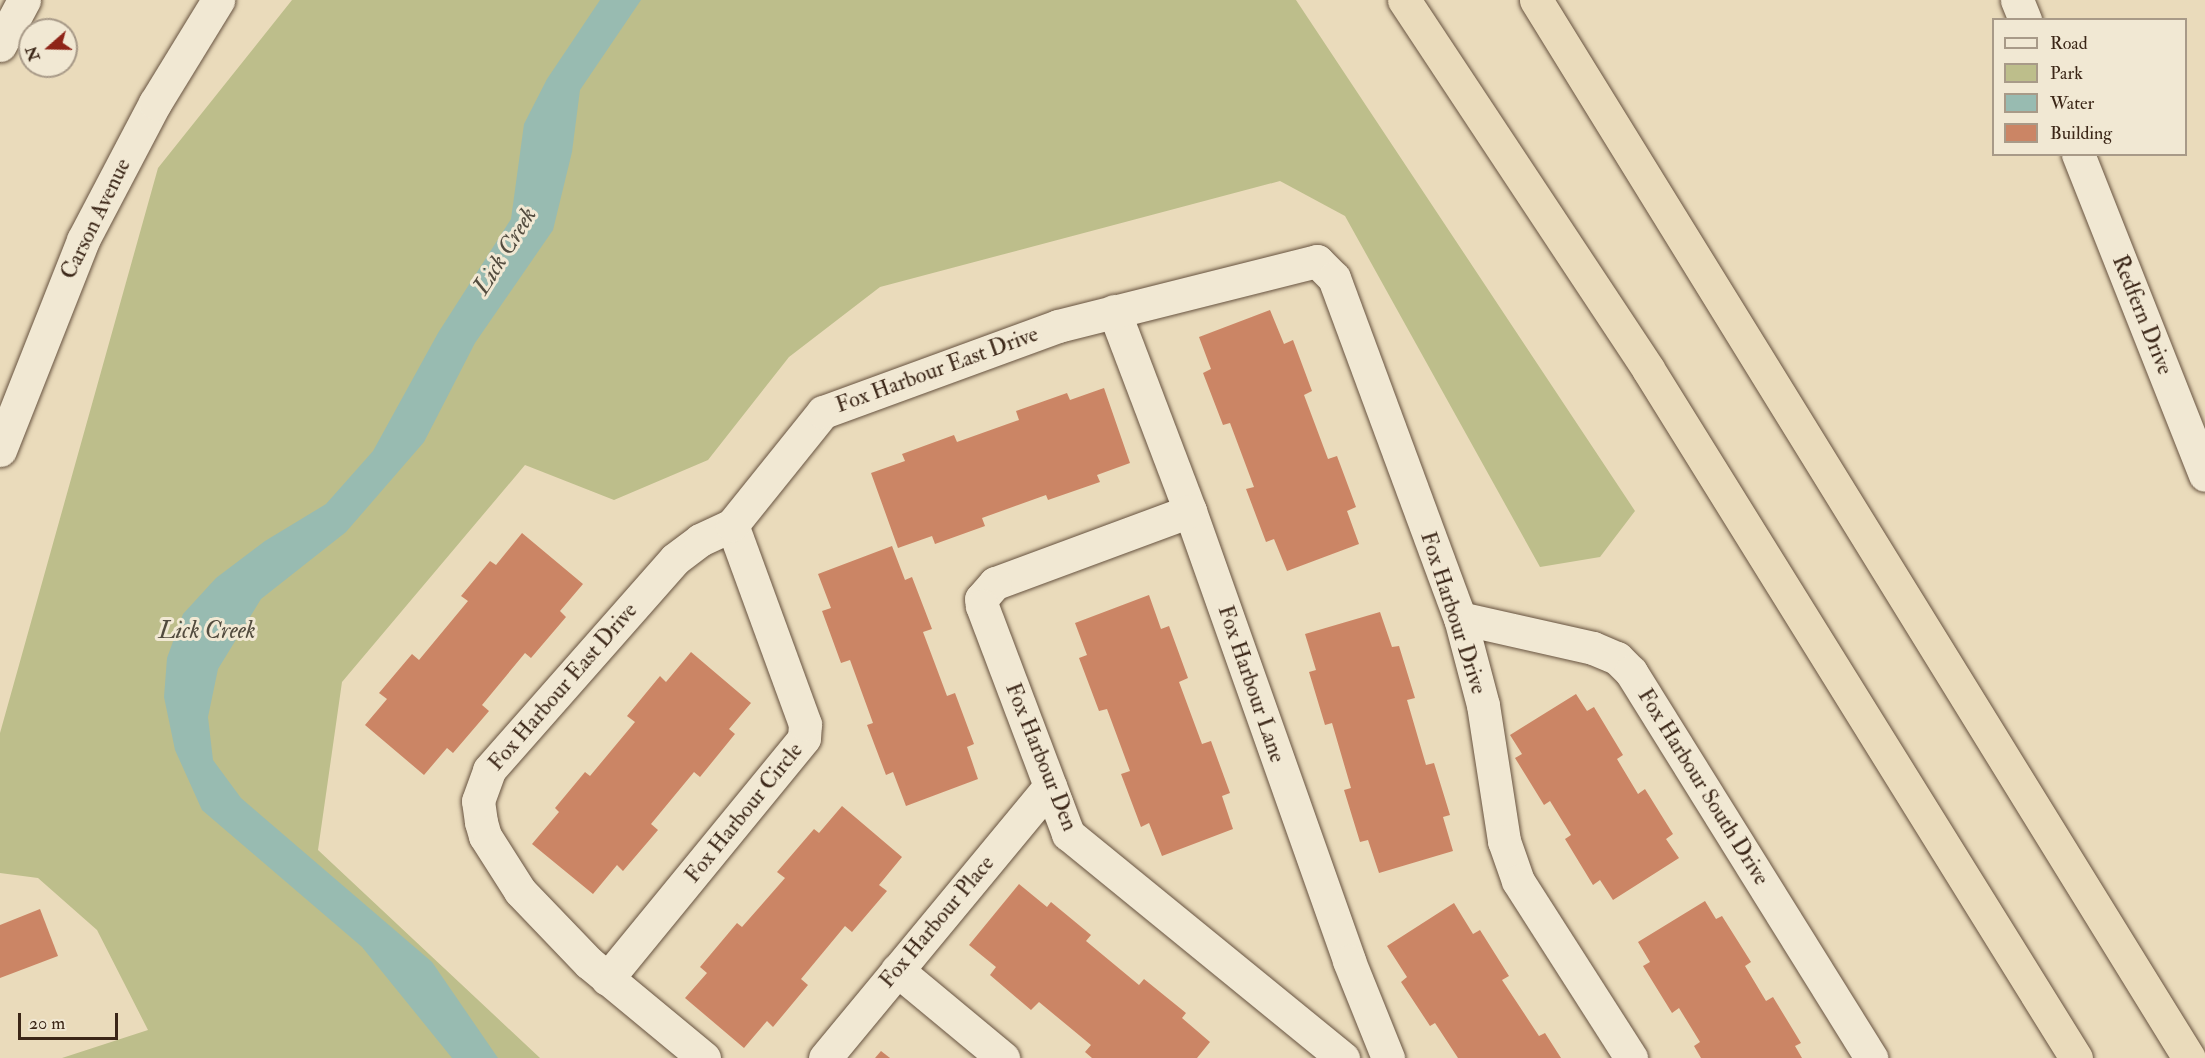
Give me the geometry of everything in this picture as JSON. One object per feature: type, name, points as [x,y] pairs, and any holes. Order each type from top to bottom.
[{"type":"highway","points":[[1404,0],[1648,369],[2076,1058]]},
{"type":"highway","points":[[1536,0],[2189,1058]]},
{"type":"street","points":[[0,45],[24,0]]},
{"type":"street","name":"Carson Avenue","points":[[0,450],[9,395],[63,282],[155,103],[218,0]]},
{"type":"street","points":[[2017,0],[2024,18]]},
{"type":"street","name":"Redfern Drive","points":[[2079,156],[2205,475]]},
{"type":"street","name":"Fox Harbour East Drive","points":[[608,979],[552,929],[520,891],[485,836],[478,801],[489,770],[665,569],[700,540],[732,525],[823,412],[1058,326],[1317,261]]},
{"type":"street","name":"Fox Harbour Drive","points":[[1317,261],[1334,278],[1460,618],[1483,705],[1504,841],[1518,881],[1631,1058]]},
{"type":"street","name":"Fox Harbour Lane","points":[[1114,311],[1190,511],[1349,962],[1388,1058]]},
{"type":"street","name":"Fox Harbour Den","points":[[1190,511],[995,583],[981,598],[1068,834],[1342,1058]]},
{"type":"street","name":"Fox Harbour Circle","points":[[608,979],[804,738],[805,724],[732,525]]},
{"type":"street","name":"Fox Harbour South Drive","points":[[1460,618],[1593,648],[1617,658],[1630,672],[1871,1058]]},
{"type":"street","name":"Fox Harbour Place","points":[[825,1058],[1050,786]]},
{"type":"street","points":[[897,970],[1003,1058]]},
{"type":"street","points":[[608,979],[704,1058]]},
{"type":"green space","points":[[292,0],[1296,0],[1635,511],[1600,557],[1540,567],[1345,216],[1280,181],[880,287],[789,357],[708,460],[614,500],[525,465],[342,682],[318,850],[540,1058],[62,1058],[148,1030],[97,930],[38,878],[0,873],[0,733],[158,168]]},
{"type":"water","name":"Lick Creek","points":[[600,0],[641,0],[580,90],[572,152],[553,230],[475,343],[424,442],[346,532],[261,599],[218,669],[208,717],[213,760],[241,798],[432,962],[498,1058],[452,1058],[362,947],[202,810],[175,750],[164,697],[167,658],[183,614],[216,578],[265,541],[326,504],[373,451],[438,333],[511,219],[524,124],[547,79]]},
{"type":"building","points":[[1270,310],[1284,344],[1293,340],[1312,391],[1304,395],[1328,459],[1337,456],[1356,507],[1347,511],[1359,544],[1287,571],[1274,539],[1266,542],[1246,489],[1254,487],[1230,423],[1223,425],[1203,373],[1211,369],[1199,337]]},
{"type":"building","points":[[1104,388],[1130,463],[1097,475],[1100,482],[1048,500],[1046,495],[982,518],[985,526],[935,544],[932,536],[898,548],[871,473],[905,461],[902,454],[954,435],[957,442],[1019,420],[1016,411],[1067,393],[1070,400]]},
{"type":"building","points":[[522,533],[583,584],[560,611],[566,617],[531,658],[525,653],[482,705],[489,711],[453,753],[447,748],[424,775],[365,725],[387,699],[379,693],[412,654],[419,660],[468,601],[461,596],[490,561],[496,565]]},
{"type":"building","points":[[892,546],[905,580],[912,577],[932,629],[923,632],[947,696],[955,693],[974,744],[967,747],[978,779],[906,806],[893,772],[886,775],[867,725],[873,723],[850,660],[841,663],[822,611],[831,608],[818,574]]},
{"type":"building","points":[[1149,595],[1161,629],[1169,626],[1188,678],[1179,682],[1202,744],[1211,741],[1230,793],[1222,796],[1233,829],[1162,856],[1149,823],[1141,827],[1121,774],[1130,771],[1107,709],[1099,711],[1079,658],[1087,655],[1075,623]]},
{"type":"building","points":[[1380,612],[1392,647],[1399,646],[1415,698],[1407,700],[1426,765],[1434,763],[1450,815],[1443,817],[1453,851],[1379,873],[1368,840],[1360,842],[1344,790],[1351,788],[1332,723],[1325,725],[1309,672],[1316,670],[1305,634]]},
{"type":"building","points":[[691,652],[751,703],[729,729],[735,734],[700,777],[694,772],[651,824],[658,830],[623,871],[617,865],[593,894],[532,844],[559,812],[555,808],[585,772],[590,776],[635,722],[627,716],[660,676],[666,682]]},
{"type":"building","points":[[1576,694],[1587,711],[1594,707],[1623,755],[1617,759],[1638,794],[1645,789],[1673,834],[1666,839],[1679,858],[1613,900],[1600,880],[1593,885],[1565,839],[1571,835],[1550,801],[1544,805],[1515,758],[1522,754],[1510,735]]},
{"type":"building","points":[[842,806],[902,857],[879,885],[887,891],[852,932],[845,926],[801,979],[808,985],[773,1027],[767,1021],[744,1048],[685,998],[707,973],[700,967],[737,923],[742,927],[785,878],[777,872],[814,829],[819,833]]},
{"type":"building","points":[[1019,884],[1047,907],[1051,902],[1091,935],[1086,941],[1139,985],[1144,979],[1186,1013],[1182,1018],[1210,1042],[1197,1058],[1092,1058],[1085,1052],[1091,1045],[1039,1002],[1031,1010],[990,975],[996,967],[969,945]]},
{"type":"building","points":[[1705,901],[1716,919],[1722,916],[1751,962],[1745,966],[1766,1001],[1773,997],[1801,1043],[1795,1046],[1802,1058],[1701,1058],[1694,1046],[1700,1042],[1679,1008],[1672,1013],[1643,966],[1650,962],[1638,942]]},
{"type":"building","points":[[1454,903],[1473,934],[1480,930],[1509,976],[1502,980],[1539,1036],[1545,1033],[1561,1058],[1458,1058],[1435,1023],[1430,1026],[1401,982],[1407,977],[1387,946]]},
{"type":"building","points":[[40,909],[58,956],[0,978],[0,925]]},
{"type":"building","points":[[881,1051],[890,1058],[875,1058]]}]
